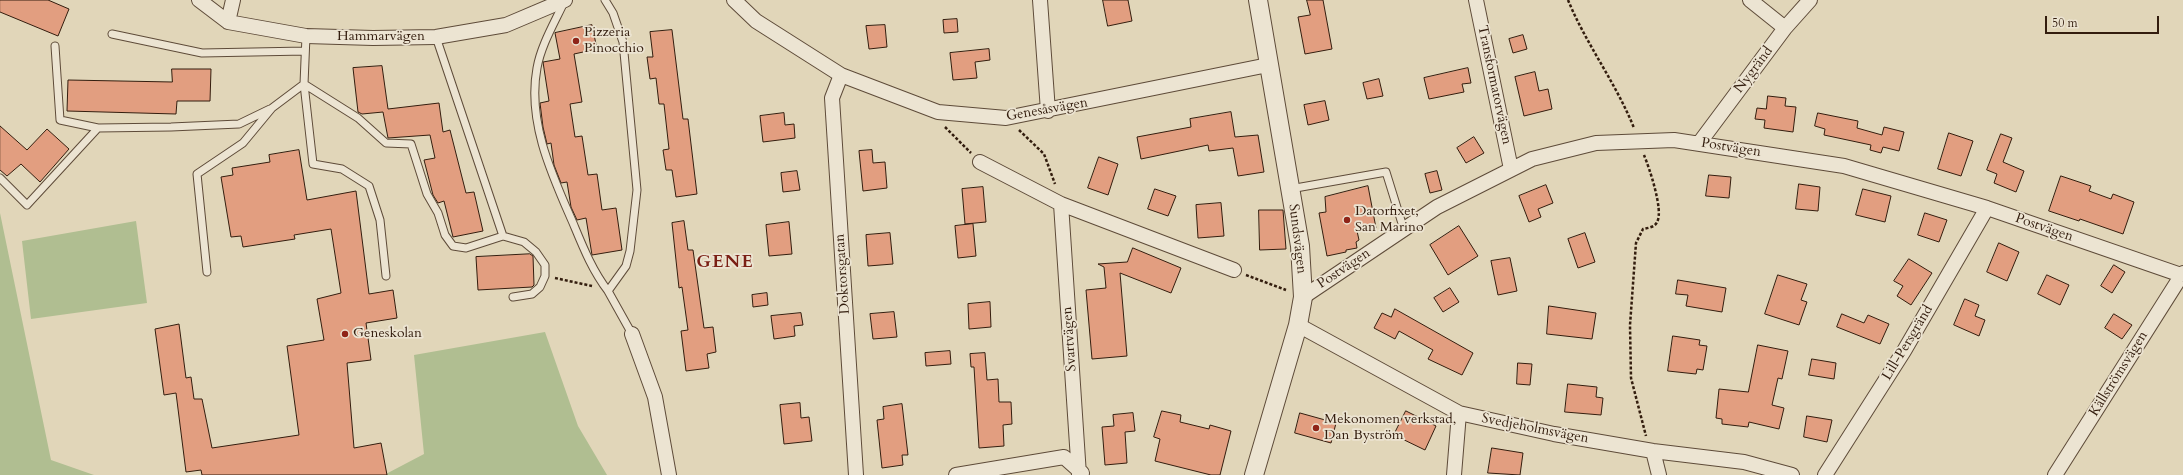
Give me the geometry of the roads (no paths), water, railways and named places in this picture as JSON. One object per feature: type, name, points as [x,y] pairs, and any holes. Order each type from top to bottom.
[{"type":"street","name":"Hammarvägen","points":[[198,0],[228,22],[306,36],[436,37],[506,25],[565,0]]},
{"type":"street","points":[[228,22],[233,0]]},
{"type":"street","name":"Genesåsvägen","points":[[734,0],[756,21],[841,75],[938,112],[1006,118],[1048,111],[1268,65]]},
{"type":"street","points":[[1040,0],[1048,111]]},
{"type":"street","name":"Sundsvägen","points":[[1254,475],[1298,324],[1303,297],[1300,246],[1258,0]]},
{"type":"street","name":"Transformatorvägen","points":[[1476,0],[1511,169]]},
{"type":"street","points":[[1750,0],[1785,28]]},
{"type":"street","name":"Nygränd","points":[[1700,142],[1785,28],[1810,0]]},
{"type":"street","name":"Doktorsgatan","points":[[841,75],[832,98],[856,475]]},
{"type":"street","name":"Postvägen","points":[[1303,297],[1437,207],[1511,169],[1532,160],[1596,143],[1674,140],[1700,142],[1844,166],[1987,208],[2182,274]]},
{"type":"street","points":[[980,162],[1061,204],[1234,270]]},
{"type":"street","name":"Svartvägen","points":[[1061,204],[1081,473]]},
{"type":"street","name":"Lill-Persgränd","points":[[1825,475],[1904,351],[1987,208]]},
{"type":"street","name":"Källströmsvägen","points":[[2055,475],[2182,274]]},
{"type":"street","name":"Svedjeholmsvägen","points":[[1298,324],[1459,413],[1554,434],[1652,451],[1744,462],[1792,475]]},
{"type":"street","points":[[632,334],[656,397],[669,475]]},
{"type":"street","points":[[1454,475],[1459,413]]},
{"type":"street","points":[[1652,451],[1659,475]]},
{"type":"street","points":[[956,475],[1064,457],[1081,473]]},
{"type":"lane","points":[[565,0],[545,43],[537,68],[535,105],[540,133],[548,165],[595,274],[608,290],[632,334]]},
{"type":"lane","points":[[605,0],[613,13],[623,42],[637,190],[630,251],[626,266],[608,290]]},
{"type":"lane","points":[[112,34],[202,53],[305,51]]},
{"type":"lane","points":[[306,36],[304,84],[313,164],[342,169],[369,186],[380,220],[386,276]]},
{"type":"lane","points":[[436,37],[503,236]]},
{"type":"lane","points":[[55,46],[60,120],[98,128],[239,124],[272,108],[304,84]]},
{"type":"lane","points":[[304,84],[358,118],[386,143],[411,144],[427,194],[438,213],[445,235],[453,246],[466,248],[503,236],[524,242],[536,252],[545,265],[545,276],[540,287],[532,294],[513,297]]},
{"type":"lane","points":[[207,272],[197,174],[243,143],[272,108]]},
{"type":"lane","points":[[0,178],[27,205],[98,128]]},
{"type":"lane","points":[[1290,189],[1386,172],[1404,230]]},
{"type":"place","name":"Pizzeria Pinocchio","points":[[576,41]]},
{"type":"place","name":"Datorfixet, San Marino","points":[[1347,220]]},
{"type":"place","name":"Geneskolan","points":[[345,334]]},
{"type":"place","name":"Mekonomen verkstad, Dan Byström","points":[[1316,428]]},
{"type":"district","name":"GENE","points":[[725,263]]}]
